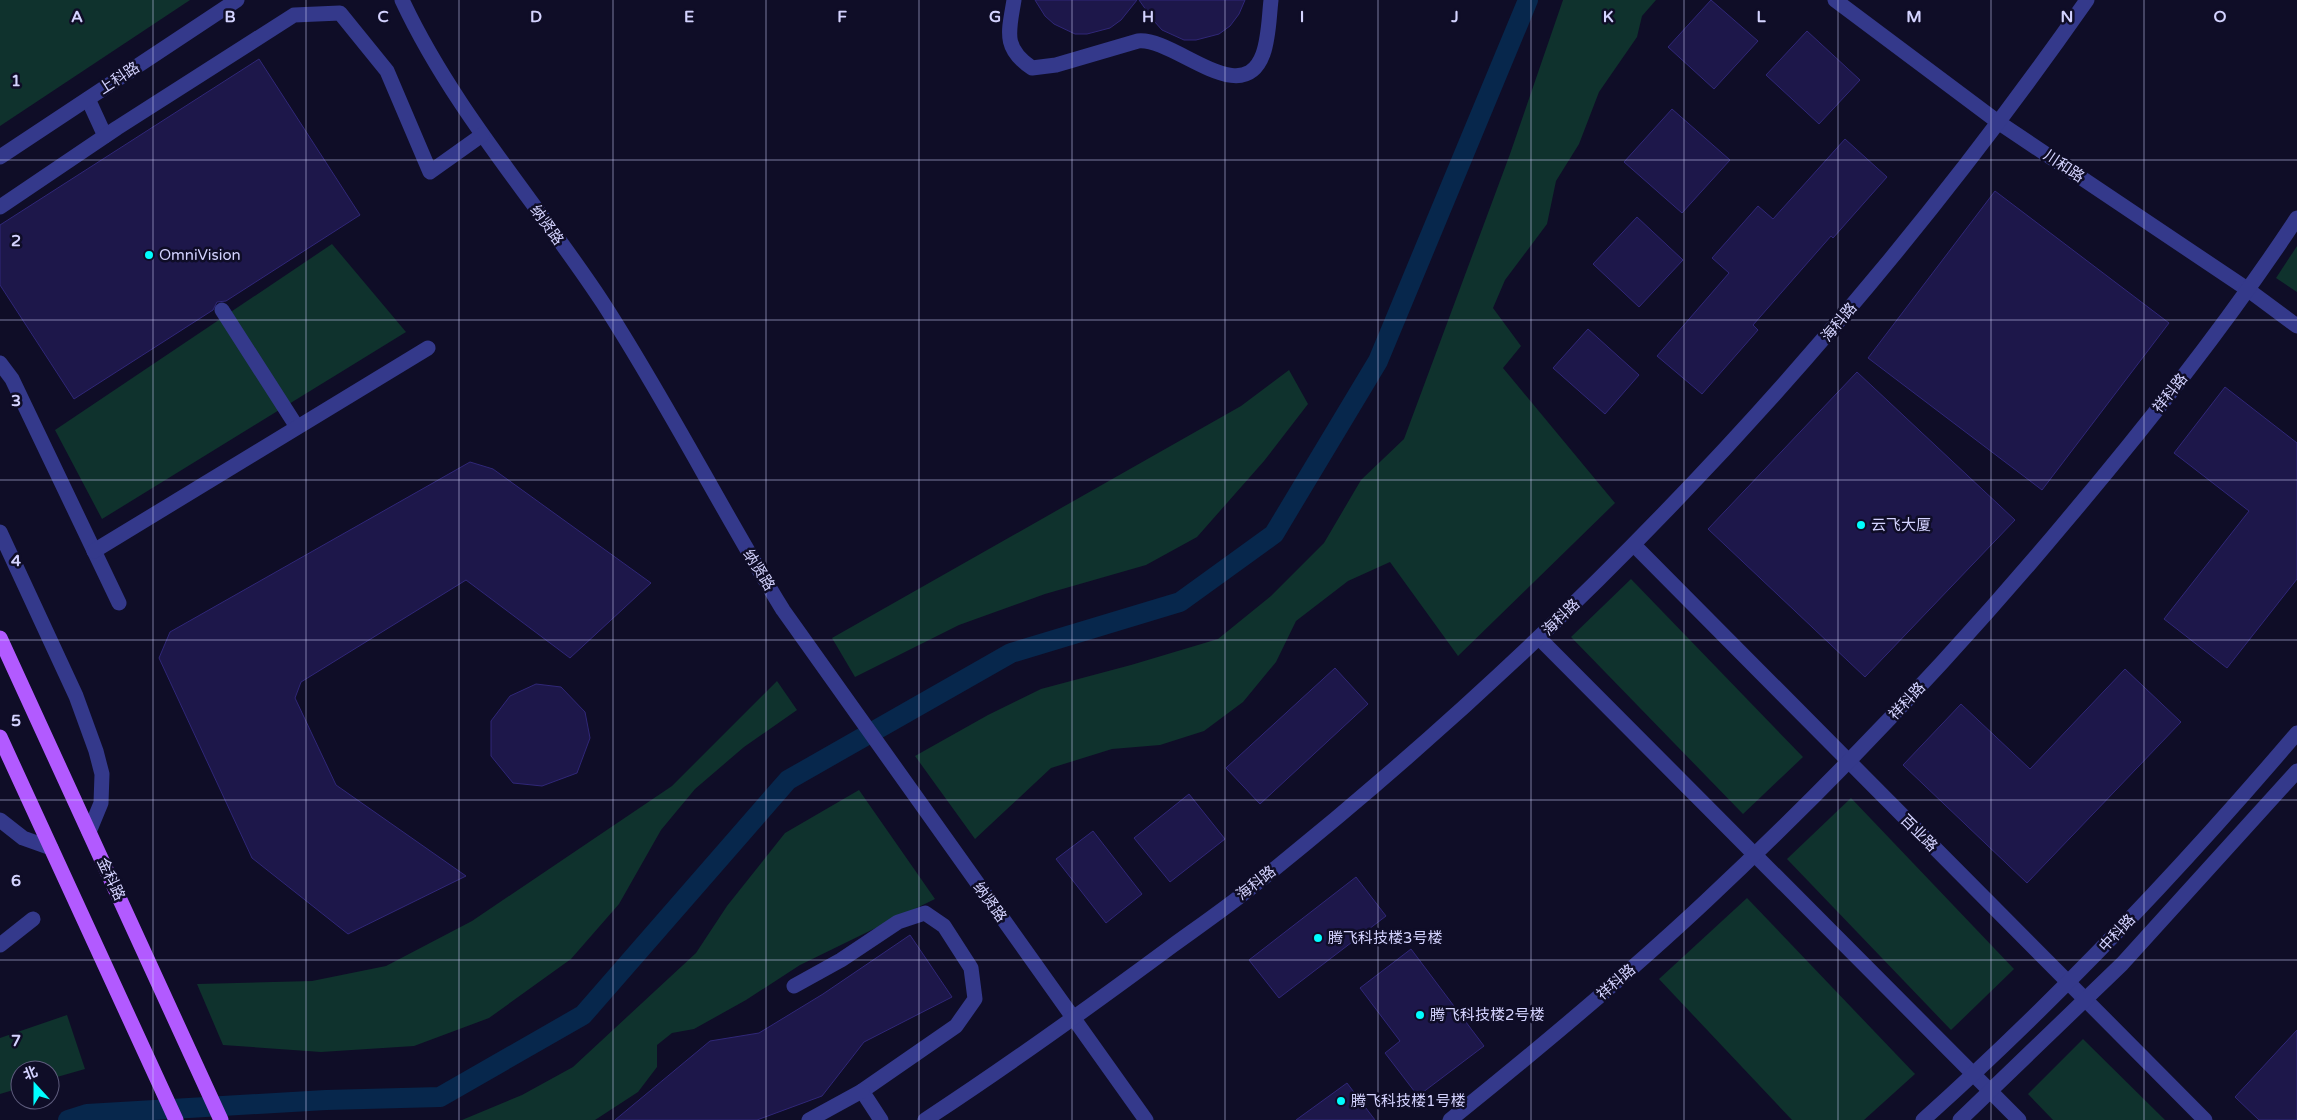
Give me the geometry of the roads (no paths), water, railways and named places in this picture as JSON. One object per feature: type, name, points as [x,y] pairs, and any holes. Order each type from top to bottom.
[{"type":"main road","name":"金科路","points":[[0,638],[221,1120]]},
{"type":"main road","points":[[0,736],[176,1120]]},
{"type":"street","name":"上科路","points":[[0,157],[237,0]]},
{"type":"street","name":"纳贤路","points":[[402,0],[429,51],[482,135],[602,302],[631,348],[744,547],[783,610],[1146,1120]]},
{"type":"street","points":[[1014,0],[1009,32],[1011,44],[1015,55],[1032,68],[1056,65],[1138,41],[1148,40],[1164,45],[1228,76],[1248,73],[1260,60],[1263,52],[1271,0]]},
{"type":"street","name":"川和路","points":[[1835,0],[1998,122],[2247,289],[2297,326]]},
{"type":"street","name":"海科路","points":[[925,1120],[1073,1018],[1256,884],[1426,741],[1540,638],[1634,545],[1742,432],[1829,334],[1914,233],[2087,0]]},
{"type":"street","points":[[0,207],[105,136],[294,16],[340,13],[387,71],[430,172],[482,135]]},
{"type":"street","points":[[88,99],[105,136]]},
{"type":"street","name":"祥科路","points":[[1450,1120],[1532,1054],[1705,903],[1893,716],[1999,601],[2158,409],[2201,354],[2297,218]]},
{"type":"street","points":[[222,310],[297,427]]},
{"type":"street","points":[[94,551],[428,348]]},
{"type":"street","points":[[0,363],[12,379],[119,603]]},
{"type":"street","points":[[0,532],[76,696],[96,751],[102,774],[101,803],[89,832]]},
{"type":"street","name":"百业路","points":[[1634,545],[2205,1120]]},
{"type":"street","points":[[1540,638],[2019,1120]]},
{"type":"street","name":"中科路","points":[[1923,1120],[2068,982],[2131,917],[2253,785],[2297,733]]},
{"type":"street","name":"中科路","points":[[1960,1120],[2129,957],[2297,771]]},
{"type":"street","points":[[0,820],[23,838],[51,848]]},
{"type":"street","points":[[794,986],[841,960],[898,922],[924,913],[944,926],[971,968],[975,998],[956,1026],[862,1091],[809,1120]]},
{"type":"street","points":[[0,945],[33,919]]},
{"type":"street","points":[[862,1091],[881,1120]]},
{"type":"waterway","points":[[68,1120],[87,1114],[326,1100],[440,1097],[583,1015],[788,780],[1011,653],[1180,602],[1274,534],[1378,361],[1528,0]]},
{"type":"place","name":"OmniVision","points":[[149,255]]},
{"type":"place","name":"云飞大厦","points":[[1861,525]]},
{"type":"place","name":"腾飞科技楼3号楼","points":[[1318,938]]},
{"type":"place","name":"腾飞科技楼2号楼","points":[[1420,1015]]},
{"type":"place","name":"腾飞科技楼1号楼","points":[[1341,1101]]}]
